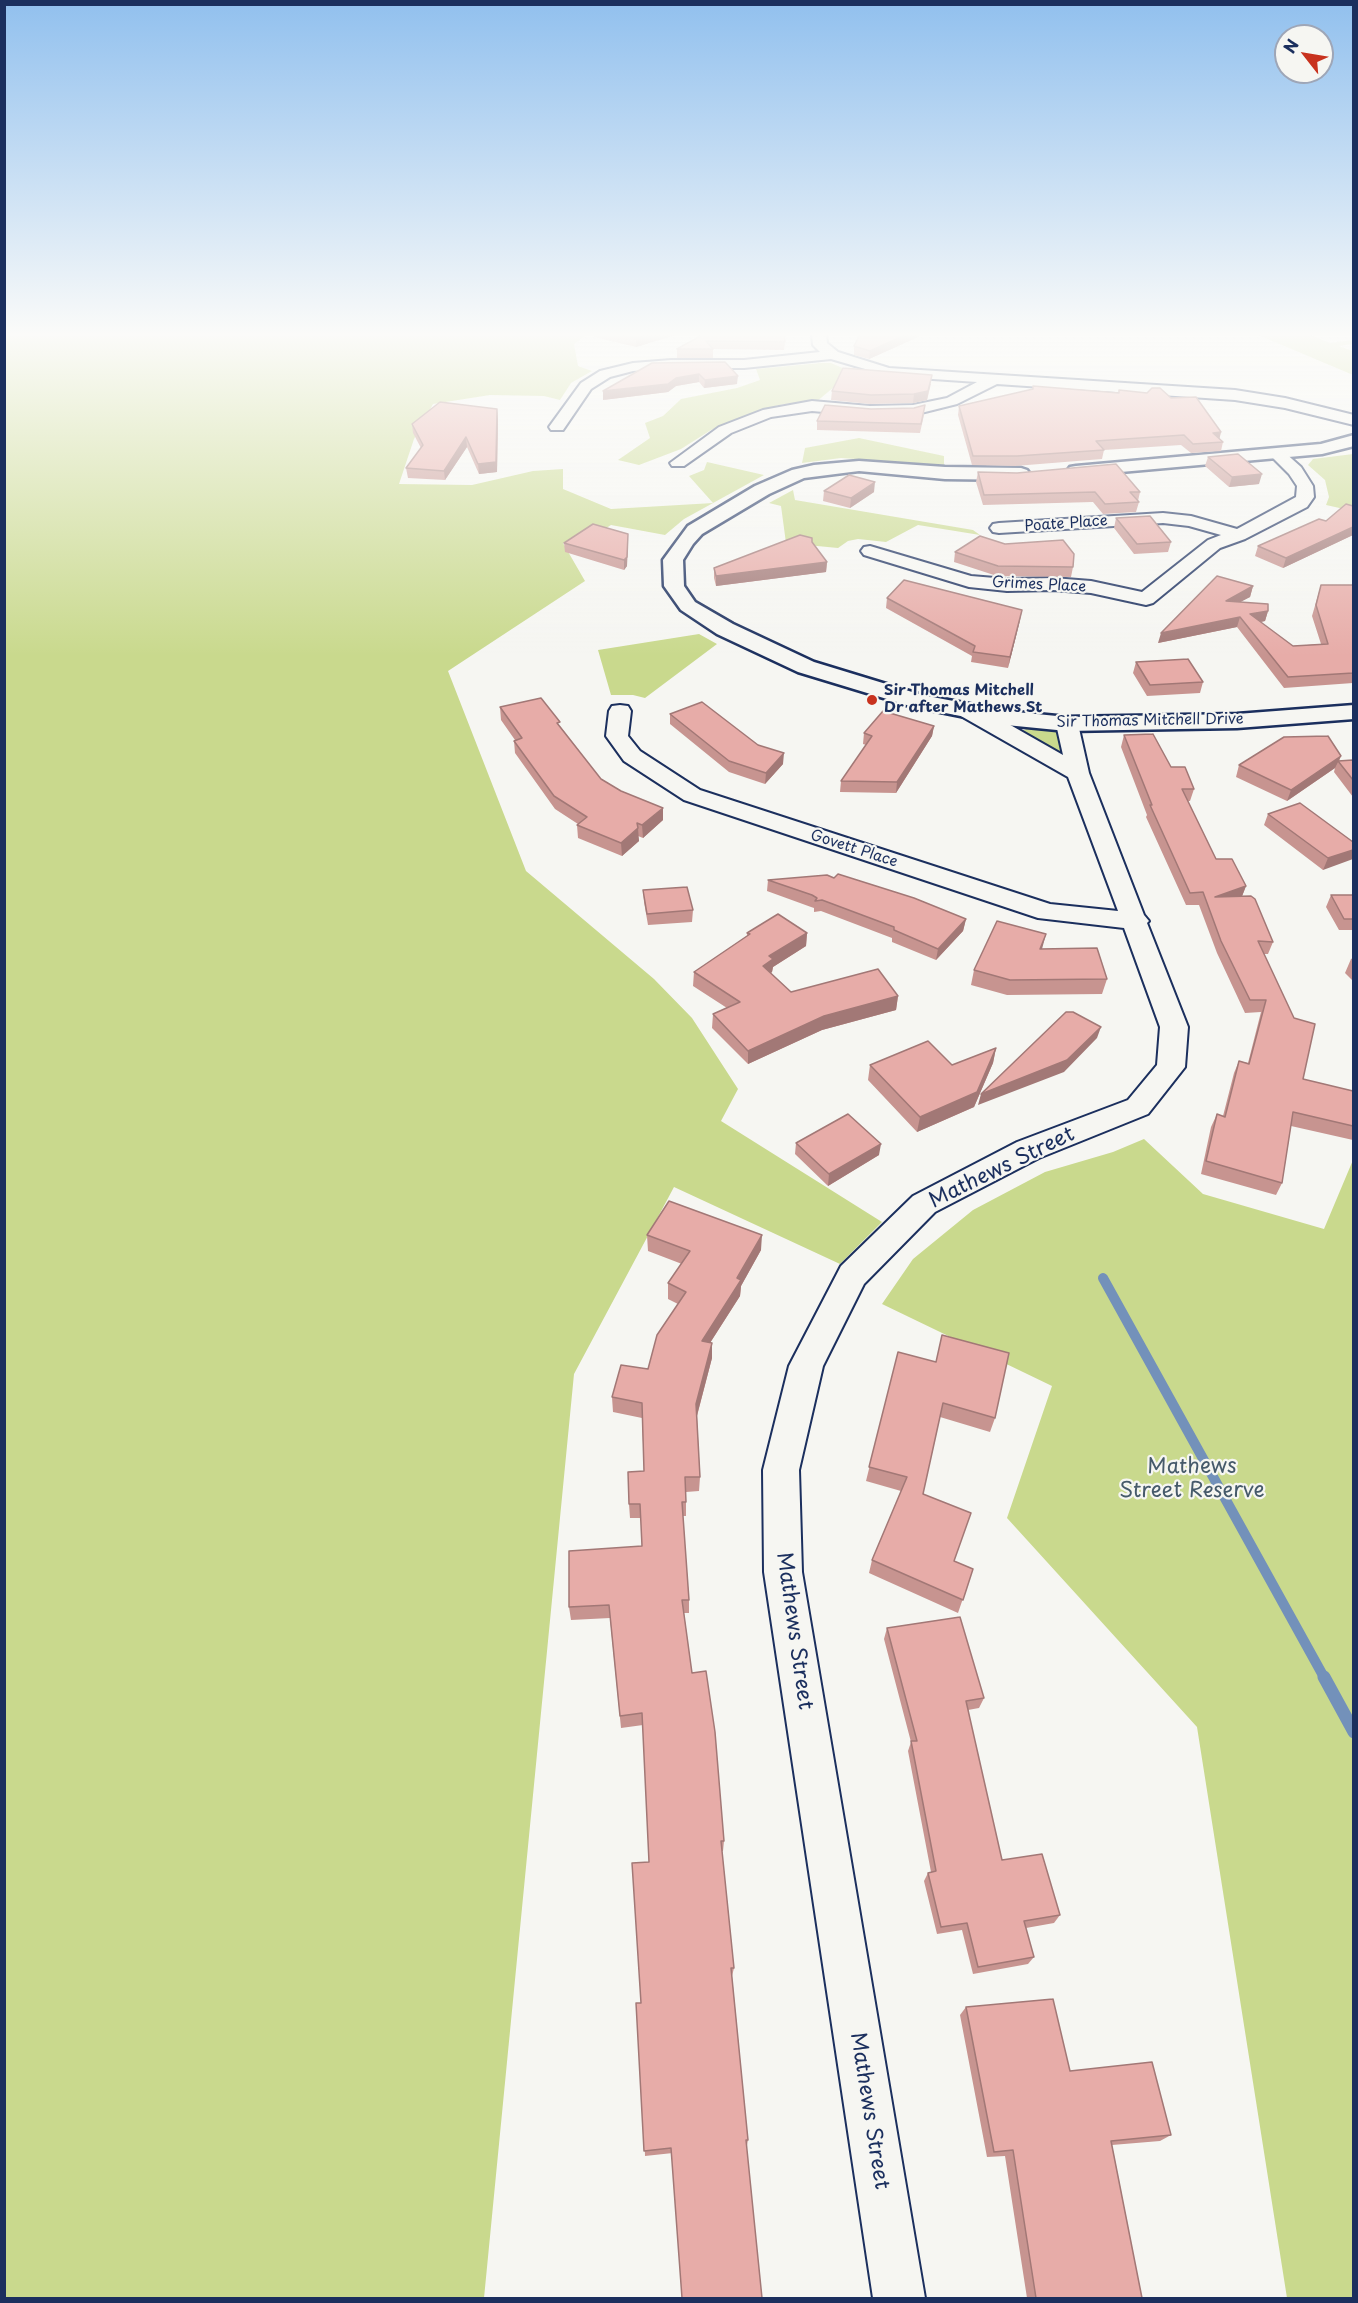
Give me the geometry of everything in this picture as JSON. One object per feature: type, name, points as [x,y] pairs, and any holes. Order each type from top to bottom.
[{"type":"street","points":[[678,463],[709,441]]},
{"type":"street","name":"Sir Thomas Mitchell Drive","points":[[1348,441],[1322,449],[1277,454],[1048,472],[945,473],[859,466],[814,470],[783,479],[714,517],[695,530],[673,560],[674,586],[688,606],[725,630],[806,667],[918,701],[1006,718],[1067,724],[1237,721],[1353,712]]},
{"type":"street","name":"Grimes Place","points":[[870,551],[969,580],[1007,585],[1053,584],[1091,587],[1146,599],[1214,544],[1239,535],[1301,503],[1305,497],[1305,486],[1295,471],[1277,454]]},
{"type":"street","name":"Poate Place","points":[[999,528],[1163,518],[1191,521],[1239,535]]},
{"type":"street","name":"Govett Place","points":[[620,711],[617,736],[632,756],[692,795],[1047,912],[1136,921]]},
{"type":"street","points":[[969,711],[1078,773]]},
{"type":"street","name":"Mathews Street","points":[[899,2298],[783,1572],[781,1470],[806,1366],[852,1275],[924,1204],[1028,1150],[1138,1107],[1171,1067],[1174,1027],[1136,921],[1078,773],[1067,724]]},
{"type":"green space","points":[[5,441],[413,441],[399,484],[472,485],[533,471],[563,469],[563,489],[611,509],[713,503],[689,476],[704,470],[707,462],[764,475],[684,519],[665,535],[611,525],[589,539],[563,543],[585,581],[448,671],[526,871],[654,979],[692,1018],[738,1089],[721,1121],[882,1222],[840,1264],[674,1187],[574,1374],[484,2298],[5,2298]]},
{"type":"green space","points":[[645,441],[693,441],[681,449],[639,465],[618,460]]},
{"type":"green space","points":[[840,441],[875,441],[944,456],[944,465],[841,458],[802,463],[805,448]]},
{"type":"green space","points":[[1353,454],[1353,511],[1326,505],[1329,497],[1325,480],[1308,465],[1313,459]]},
{"type":"green space","points":[[793,490],[795,500],[973,530],[980,535],[918,525],[886,542],[858,539],[848,541],[838,548],[786,543],[781,506],[769,503]]},
{"type":"green space","points":[[699,634],[717,644],[645,698],[633,695],[611,695],[598,650]]},
{"type":"green space","points":[[1028,728],[1052,730],[1061,734],[1065,752],[1053,753],[1021,732]]},
{"type":"green space","name":"Mathews Street Reserve","points":[[1144,1139],[1203,1194],[1324,1229],[1353,1160],[1353,2298],[1287,2298],[1197,1727],[1007,1518],[1052,1386],[882,1304],[913,1259],[973,1210],[1045,1172],[1113,1152]]},
{"type":"building","points":[[421,441],[463,441],[444,471],[406,468],[423,445]]},
{"type":"building","points":[[468,441],[496,441],[496,462],[478,464]]},
{"type":"building","points":[[969,441],[1096,441],[1104,450],[1017,456],[973,456]]},
{"type":"building","points":[[1190,441],[1223,442],[1193,444]]},
{"type":"building","points":[[1238,454],[1262,474],[1232,477],[1208,457]]},
{"type":"building","points":[[1116,464],[1140,492],[1130,492],[1139,502],[1105,504],[1095,492],[984,495],[978,472],[1017,473]]},
{"type":"building","points":[[849,475],[875,482],[851,498],[824,491]]},
{"type":"building","points":[[1346,504],[1353,506],[1353,527],[1286,558],[1258,546],[1319,519],[1326,521]]},
{"type":"building","points":[[1150,516],[1171,542],[1137,544],[1116,518]]},
{"type":"building","points":[[593,524],[628,534],[627,557],[624,560],[564,543]]},
{"type":"building","points":[[800,535],[812,538],[812,542],[827,562],[716,576],[714,568]]},
{"type":"building","points":[[980,536],[1005,544],[1063,540],[1074,554],[1073,567],[998,566],[955,552]]},
{"type":"building","points":[[1217,576],[1253,586],[1226,601],[1268,604],[1268,611],[1250,614],[1293,646],[1328,644],[1316,605],[1321,585],[1353,585],[1353,673],[1288,677],[1240,617],[1161,633]]},
{"type":"building","points":[[904,580],[1022,610],[1010,657],[973,652],[975,646],[887,598]]},
{"type":"building","points":[[1188,659],[1203,682],[1150,685],[1136,662]]},
{"type":"building","points":[[541,698],[560,722],[557,723],[601,779],[621,791],[663,808],[642,825],[637,823],[638,828],[621,843],[577,825],[587,817],[554,796],[514,741],[522,738],[500,707]]},
{"type":"building","points":[[702,702],[758,745],[784,753],[766,773],[729,761],[670,714]]},
{"type":"building","points":[[883,711],[934,726],[897,782],[841,781],[872,736],[864,733]]},
{"type":"building","points":[[1153,734],[1171,767],[1185,767],[1194,789],[1182,789],[1216,859],[1232,859],[1246,886],[1215,897],[1251,896],[1255,899],[1273,942],[1258,941],[1294,1018],[1315,1024],[1303,1079],[1353,1091],[1353,1126],[1293,1112],[1282,1183],[1206,1161],[1217,1114],[1225,1117],[1239,1061],[1249,1064],[1266,1000],[1250,1000],[1221,941],[1203,892],[1190,893],[1150,805],[1152,805],[1124,735]]},
{"type":"building","points":[[1328,736],[1341,756],[1291,790],[1239,765],[1284,737]]},
{"type":"building","points":[[1353,760],[1353,780],[1338,761]]},
{"type":"building","points":[[1300,803],[1353,842],[1353,850],[1328,858],[1268,814]]},
{"type":"building","points":[[838,874],[914,898],[966,919],[938,949],[894,930],[894,927],[822,900],[815,901],[817,898],[812,895],[768,880],[827,875],[834,878]]},
{"type":"building","points":[[687,887],[693,910],[647,914],[643,890]]},
{"type":"building","points":[[1331,895],[1353,895],[1353,919],[1344,919]]},
{"type":"building","points":[[778,914],[807,933],[769,956],[773,959],[763,966],[791,992],[878,969],[898,996],[824,1016],[748,1051],[713,1014],[740,1002],[694,972],[750,934],[747,933]]},
{"type":"building","points":[[997,921],[1046,934],[1040,949],[1097,948],[1107,979],[1010,980],[974,970]]},
{"type":"building","points":[[1066,1012],[1073,1012],[1101,1027],[1067,1060],[981,1094]]},
{"type":"building","points":[[928,1041],[952,1065],[996,1048],[977,1092],[920,1117],[870,1065]]},
{"type":"building","points":[[848,1114],[881,1144],[829,1174],[796,1143]]},
{"type":"building","points":[[669,1201],[762,1235],[737,1278],[741,1280],[702,1341],[712,1343],[696,1404],[700,1477],[685,1477],[686,1502],[682,1502],[689,1600],[682,1600],[692,1673],[706,1671],[715,1732],[724,1841],[721,1841],[734,1968],[731,1968],[762,2298],[682,2298],[671,2148],[644,2151],[636,2003],[641,2003],[632,1863],[649,1862],[642,1713],[620,1716],[609,1605],[569,1607],[569,1551],[642,1546],[640,1504],[629,1504],[628,1472],[644,1471],[642,1403],[612,1397],[621,1365],[648,1369],[657,1335],[686,1292],[668,1283],[690,1251],[647,1235]]},
{"type":"building","points":[[942,1335],[1009,1353],[995,1418],[943,1403],[923,1494],[971,1513],[954,1561],[973,1569],[963,1600],[872,1560],[907,1477],[869,1467],[898,1352],[936,1362]]},
{"type":"building","points":[[960,1617],[984,1698],[966,1701],[1002,1860],[1042,1854],[1060,1915],[1024,1921],[1034,1957],[978,1967],[967,1923],[941,1927],[928,1873],[936,1871],[911,1741],[917,1741],[887,1628]]},
{"type":"building","points":[[1053,1999],[1070,2071],[1152,2062],[1171,2135],[1111,2141],[1142,2298],[1036,2298],[1013,2150],[994,2152],[966,2007]]},
{"type":"waterway","points":[[1103,1278],[1325,1679]]},
{"type":"waterway","points":[[1324,1677],[1354,1732]]},
{"type":"place","name":"Sir Thomas Mitchell Dr after Mathews St","points":[[872,700]]}]
